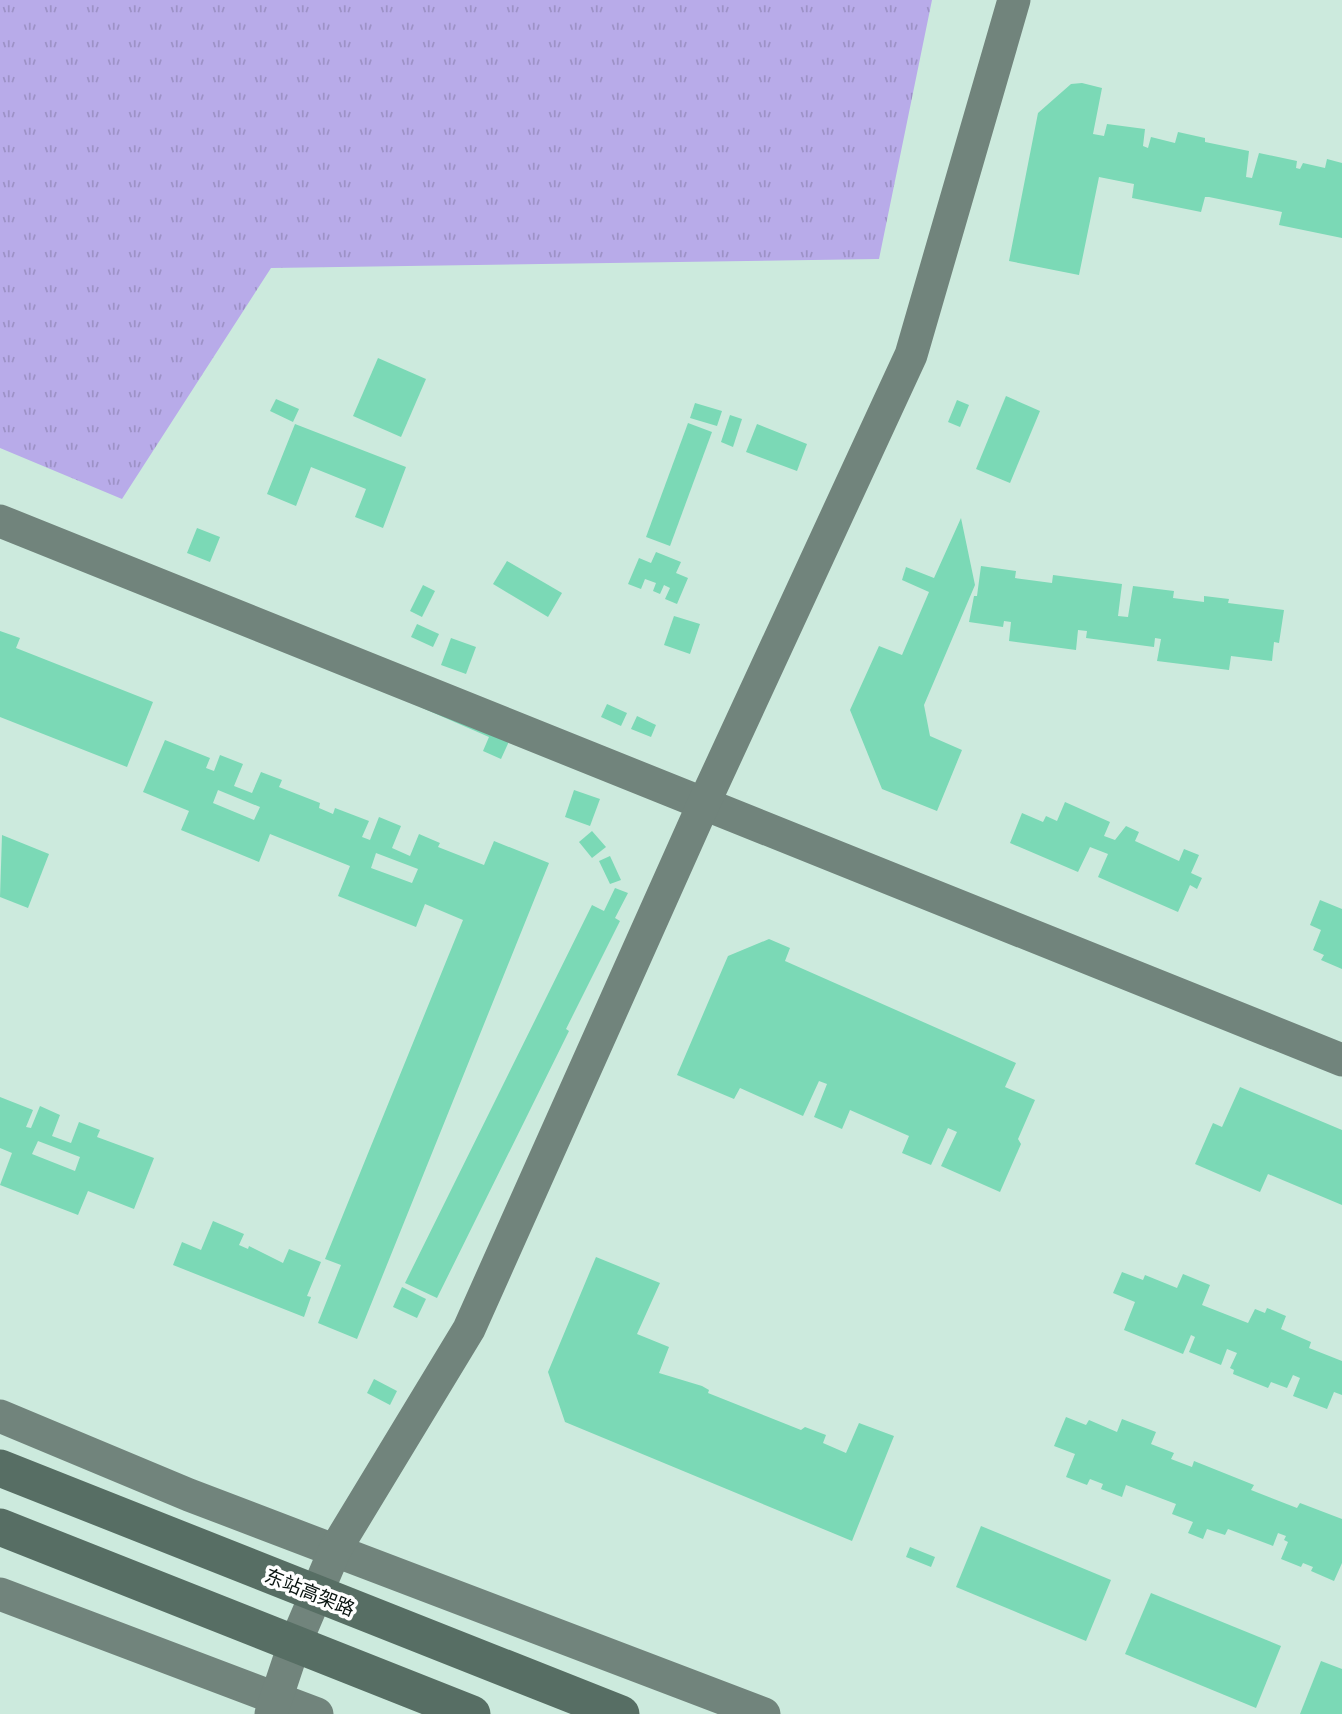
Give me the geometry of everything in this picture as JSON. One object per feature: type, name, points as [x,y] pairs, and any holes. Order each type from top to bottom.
[{"type":"main road","name":"东站高架路","points":[[0,1468],[621,1714]]},
{"type":"main road","points":[[0,1527],[472,1714]]},
{"type":"street","points":[[274,1706],[297,1639],[335,1550],[469,1329],[704,803],[911,355],[1014,0]]},
{"type":"street","points":[[0,521],[1342,1060]]},
{"type":"street","points":[[0,1416],[189,1494],[764,1714]]},
{"type":"street","points":[[0,1594],[274,1706],[317,1714]]},
{"type":"green space","points":[[0,0],[932,0],[879,259],[271,268],[122,499],[0,448]]},
{"type":"building","points":[[1082,83],[1102,88],[1093,134],[1104,136],[1107,124],[1145,129],[1143,146],[1148,148],[1151,137],[1175,143],[1178,132],[1205,138],[1205,142],[1249,151],[1246,177],[1252,178],[1259,153],[1297,161],[1296,168],[1300,169],[1303,163],[1325,168],[1327,159],[1342,163],[1342,238],[1279,225],[1282,212],[1209,197],[1205,197],[1201,212],[1132,198],[1134,184],[1099,177],[1079,275],[1009,261],[1038,113],[1071,84]]},
{"type":"building","points":[[378,358],[426,379],[401,437],[353,416]]},
{"type":"building","points":[[1006,396],[1040,411],[1010,483],[976,469]]},
{"type":"building","points":[[276,399],[299,409],[293,422],[270,411]]},
{"type":"building","points":[[957,400],[969,405],[960,427],[948,422]]},
{"type":"building","points":[[695,403],[722,411],[717,426],[690,418]]},
{"type":"building","points":[[730,415],[742,419],[733,447],[721,442]]},
{"type":"building","points":[[688,423],[712,432],[670,546],[646,537]]},
{"type":"building","points":[[295,424],[406,467],[383,528],[355,517],[366,489],[311,467],[296,506],[267,494]]},
{"type":"building","points":[[757,424],[807,444],[797,471],[746,452]]},
{"type":"building","points":[[961,518],[975,585],[924,705],[930,736],[962,750],[937,811],[882,789],[850,710],[879,646],[902,655],[929,592],[902,580],[906,567],[934,578]]},
{"type":"building","points":[[197,528],[220,537],[210,562],[187,553]]},
{"type":"building","points":[[656,552],[681,562],[676,573],[688,578],[677,604],[665,599],[670,588],[664,585],[660,594],[653,591],[656,583],[645,579],[641,589],[628,584],[639,558],[651,563]]},
{"type":"building","points":[[507,561],[562,593],[548,617],[493,584]]},
{"type":"building","points":[[981,566],[1016,571],[1015,578],[1052,583],[1053,575],[1122,584],[1118,616],[1128,617],[1133,586],[1174,591],[1173,598],[1204,602],[1204,596],[1229,599],[1228,603],[1284,610],[1279,643],[1274,642],[1272,661],[1231,656],[1229,670],[1157,661],[1161,639],[1155,638],[1154,647],[1086,638],[1087,631],[1078,630],[1076,650],[1009,641],[1011,622],[1004,621],[1003,627],[969,622],[974,596],[977,596]]},
{"type":"building","points":[[423,585],[435,591],[422,617],[410,611]]},
{"type":"building","points":[[674,616],[700,624],[690,654],[664,645]]},
{"type":"building","points":[[417,624],[439,634],[433,647],[411,637]]},
{"type":"building","points":[[0,631],[20,638],[16,648],[153,702],[127,767],[0,717]]},
{"type":"building","points":[[451,638],[476,647],[466,674],[441,665]]},
{"type":"building","points":[[607,704],[627,713],[621,726],[601,717]]},
{"type":"building","points":[[420,707],[516,726],[501,759],[483,751],[489,737]]},
{"type":"building","points":[[637,716],[656,725],[651,737],[631,729]]},
{"type":"building","points":[[165,740],[210,758],[206,768],[214,771],[220,755],[243,764],[234,786],[252,793],[261,772],[282,780],[279,787],[320,803],[319,808],[333,814],[335,808],[369,821],[362,837],[370,840],[379,817],[401,826],[392,848],[410,856],[419,834],[440,843],[438,847],[484,865],[494,841],[549,863],[357,1339],[318,1323],[341,1265],[325,1259],[463,920],[425,904],[416,927],[338,896],[350,866],[270,834],[259,862],[181,830],[189,811],[143,792]],"holes":[[[218,790],[260,807],[254,820],[213,803]],[[376,853],[418,869],[412,883],[371,868]]]},
{"type":"building","points":[[574,790],[600,799],[590,826],[565,817]]},
{"type":"building","points":[[1065,802],[1110,822],[1104,836],[1115,840],[1126,826],[1139,832],[1135,841],[1179,861],[1184,849],[1199,855],[1191,873],[1202,878],[1197,889],[1190,885],[1178,912],[1098,877],[1108,854],[1090,847],[1078,872],[1010,843],[1022,813],[1043,822],[1046,816],[1057,821]]},
{"type":"building","points":[[592,831],[606,847],[592,858],[579,842]]},
{"type":"building","points":[[2,835],[49,854],[28,908],[0,897]]},
{"type":"building","points":[[610,856],[621,880],[610,884],[599,861]]},
{"type":"building","points":[[615,888],[628,893],[615,918],[620,921],[566,1029],[569,1031],[437,1298],[405,1283],[592,905],[604,911]]},
{"type":"building","points":[[1320,900],[1342,909],[1342,969],[1321,960],[1324,955],[1313,950],[1321,930],[1310,925]]},
{"type":"building","points":[[769,939],[790,948],[785,961],[1016,1063],[1005,1087],[1035,1100],[1018,1139],[1021,1144],[1000,1192],[941,1166],[957,1132],[948,1128],[931,1165],[902,1153],[909,1136],[850,1110],[842,1129],[814,1117],[827,1084],[819,1081],[803,1116],[740,1088],[734,1099],[677,1075],[728,956]]},
{"type":"building","points":[[1240,1087],[1342,1130],[1342,1205],[1268,1174],[1260,1192],[1195,1164],[1213,1123],[1222,1127]]},
{"type":"building","points":[[0,1097],[33,1110],[26,1127],[31,1128],[40,1106],[60,1115],[52,1136],[71,1143],[79,1122],[100,1130],[97,1137],[154,1158],[134,1209],[88,1191],[78,1215],[0,1185],[12,1153],[0,1148]],"holes":[[[38,1141],[80,1157],[75,1171],[32,1154]]]},
{"type":"building","points":[[213,1221],[244,1234],[239,1245],[248,1249],[249,1246],[283,1263],[289,1249],[321,1262],[307,1296],[311,1297],[304,1317],[173,1265],[182,1242],[201,1250]]},
{"type":"building","points":[[596,1257],[660,1283],[637,1334],[669,1347],[659,1373],[702,1386],[709,1390],[708,1393],[801,1430],[805,1427],[826,1435],[823,1443],[846,1453],[859,1423],[894,1436],[852,1541],[565,1422],[548,1372]]},
{"type":"building","points":[[1122,1272],[1143,1280],[1145,1275],[1177,1288],[1183,1274],[1210,1285],[1202,1305],[1248,1323],[1255,1309],[1265,1313],[1267,1308],[1286,1316],[1281,1329],[1311,1342],[1309,1348],[1342,1361],[1342,1395],[1334,1392],[1327,1409],[1293,1396],[1300,1378],[1293,1375],[1287,1388],[1271,1382],[1268,1388],[1233,1374],[1234,1370],[1230,1368],[1237,1353],[1227,1349],[1221,1365],[1189,1352],[1195,1337],[1191,1335],[1183,1354],[1124,1330],[1135,1302],[1113,1293]]},
{"type":"building","points":[[402,1287],[426,1299],[417,1318],[393,1307]]},
{"type":"building","points":[[374,1379],[397,1391],[390,1405],[367,1393]]},
{"type":"building","points":[[1066,1417],[1086,1425],[1089,1420],[1117,1432],[1122,1419],[1156,1432],[1151,1444],[1174,1453],[1171,1459],[1192,1467],[1194,1461],[1254,1485],[1251,1490],[1297,1508],[1300,1503],[1342,1519],[1342,1563],[1334,1581],[1311,1571],[1313,1567],[1303,1563],[1301,1567],[1281,1559],[1288,1542],[1284,1540],[1286,1536],[1278,1533],[1273,1546],[1228,1529],[1225,1535],[1207,1529],[1203,1539],[1188,1533],[1193,1522],[1172,1514],[1176,1504],[1126,1485],[1122,1497],[1101,1489],[1103,1484],[1090,1479],[1087,1485],[1066,1477],[1075,1454],[1054,1446]]},
{"type":"building","points":[[981,1526],[1111,1580],[1086,1641],[956,1587]]},
{"type":"building","points":[[910,1547],[935,1557],[931,1567],[906,1557]]},
{"type":"building","points":[[1151,1593],[1281,1646],[1256,1708],[1125,1654]]},
{"type":"building","points":[[1321,1661],[1342,1669],[1342,1714],[1300,1714]]}]
